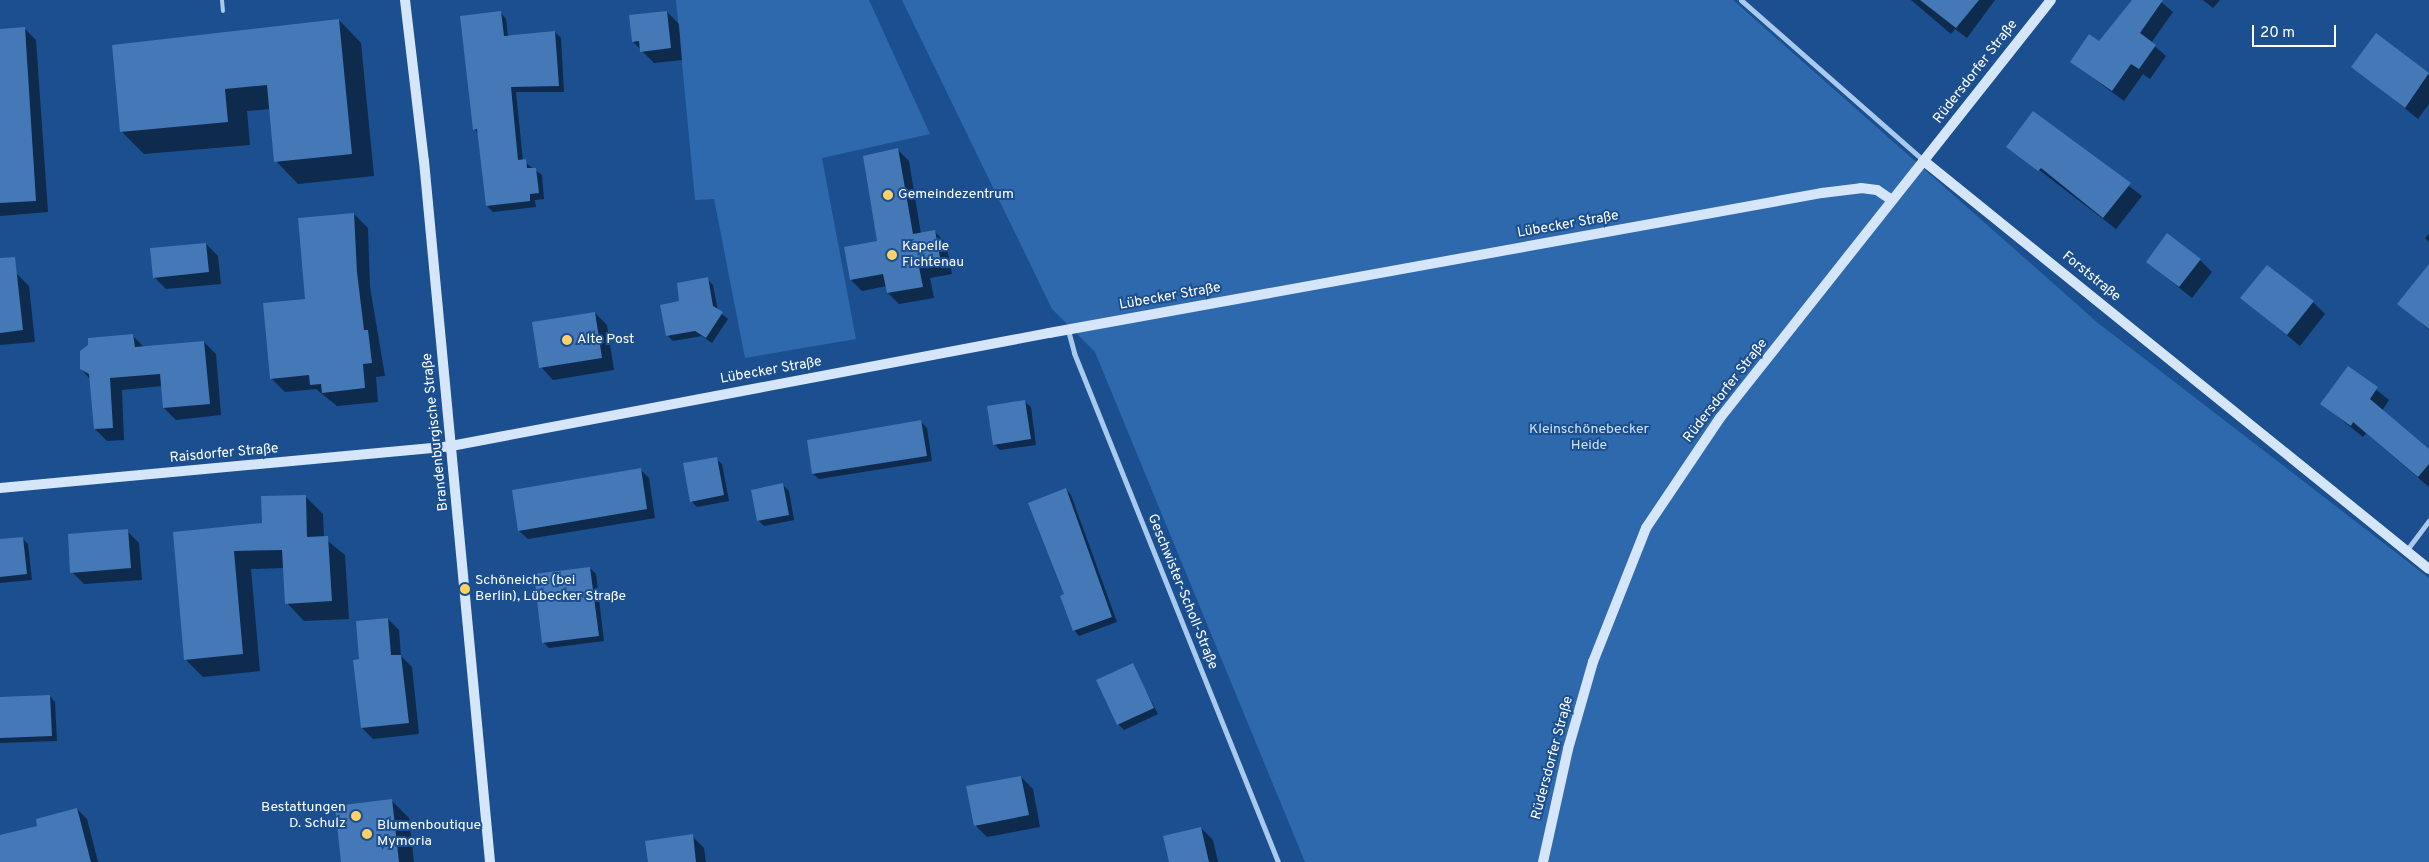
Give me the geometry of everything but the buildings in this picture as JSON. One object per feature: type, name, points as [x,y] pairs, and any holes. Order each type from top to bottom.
[{"type":"street","name":"Brandenburgische Straße","points":[[405,0],[451,446],[490,862]]},
{"type":"street","name":"Forststraße","points":[[1741,0],[1924,162],[2429,569]]},
{"type":"street","name":"Rüdersdorfer Straße","points":[[1543,862],[1568,749],[1593,662],[1646,528],[1720,418],[2051,0]]},
{"type":"street","name":"Lübecker Straße","points":[[451,446],[1068,329],[1822,193],[1862,188],[1877,190],[1892,200]]},
{"type":"street","name":"Geschwister-Scholl-Straße","points":[[1068,329],[1078,362],[1278,862]]},
{"type":"street","name":"Raisdorfer Straße","points":[[0,488],[451,446]]},
{"type":"street","points":[[2406,552],[2429,521]]},
{"type":"lane","points":[[222,0],[222,10]]},
{"type":"green space","points":[[676,0],[869,0],[930,134],[822,158],[856,339],[745,358],[714,199],[695,200]]},
{"type":"green space","name":"Kleinschönebecker Heide","points":[[902,0],[1733,0],[2098,323],[2429,578],[2429,862],[1305,862],[1095,352],[1052,309]]},
{"type":"place","name":"Gemeindezentrum","points":[[888,195]]},
{"type":"place","name":"Kapelle Fichtenau","points":[[892,255]]},
{"type":"place","name":"Alte Post","points":[[567,340]]},
{"type":"place","name":"Schöneiche (bei Berlin), Lübecker Straße","points":[[465,589]]},
{"type":"place","name":"Bestattungen D. Schulz","points":[[356,816]]},
{"type":"place","name":"Blumenboutique Mymoria","points":[[367,834]]}]
